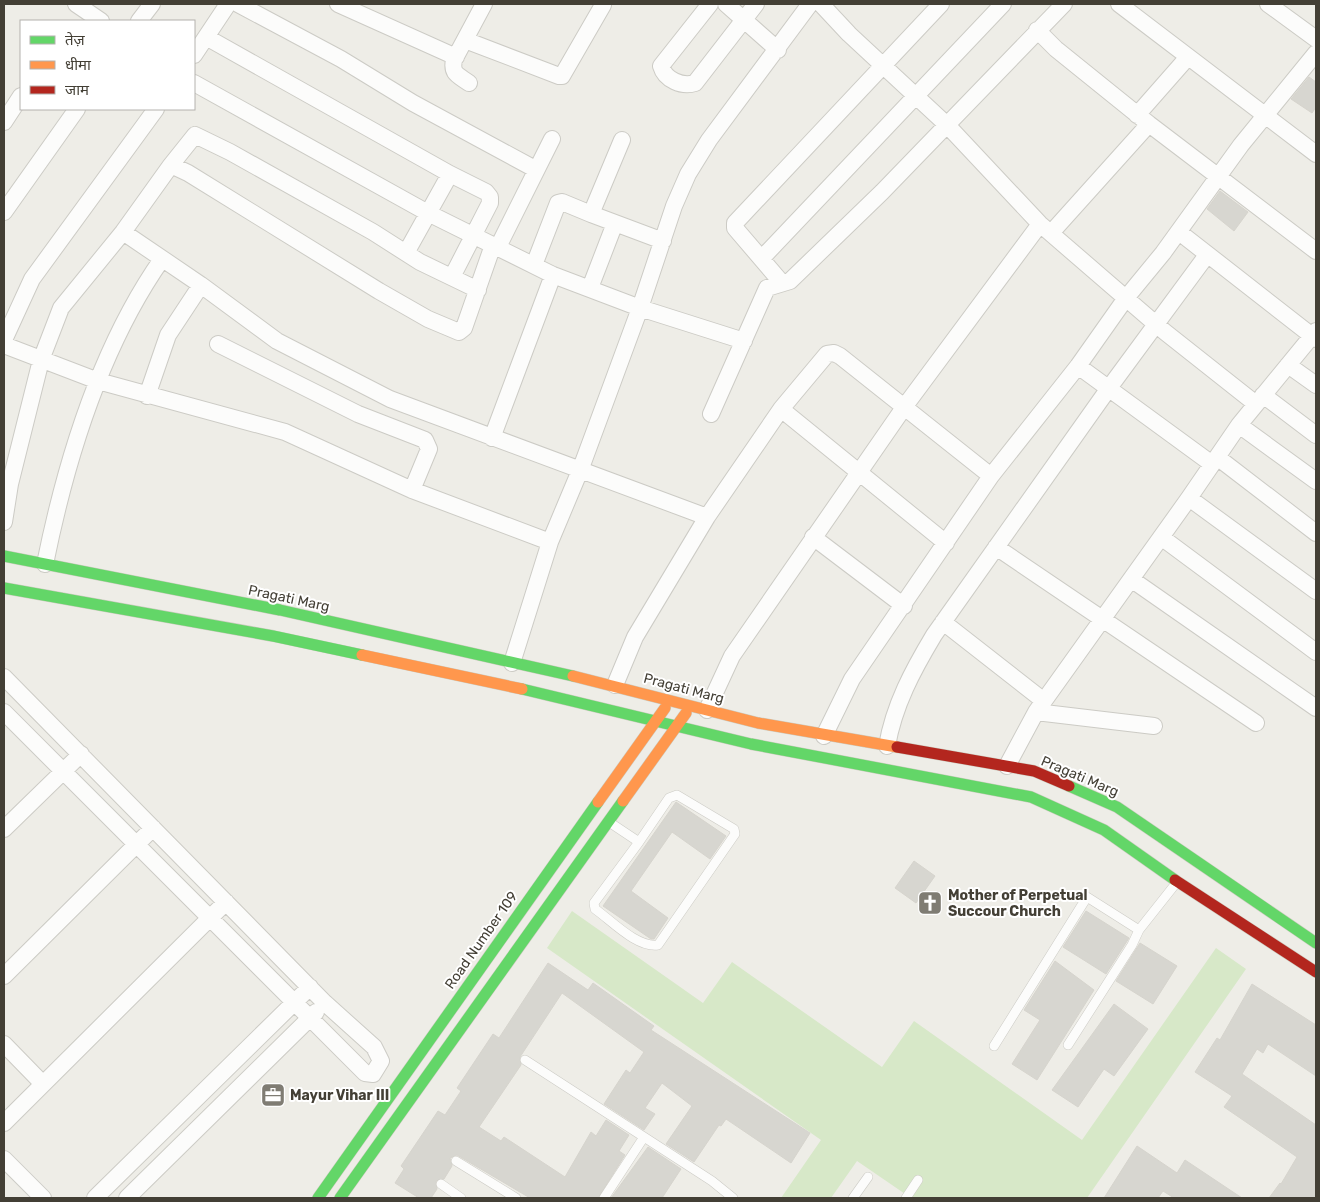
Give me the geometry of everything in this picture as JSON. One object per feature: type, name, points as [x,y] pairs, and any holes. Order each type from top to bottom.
[{"type":"main road","name":"Pragati Marg","points":[[4,556],[280,610],[615,685],[758,723],[1034,771],[1117,807],[1316,943]]},
{"type":"main road","points":[[4,588],[273,636],[657,719],[751,744],[1032,797],[1104,830],[1178,882],[1316,972]]},
{"type":"main road","name":"Road Number 109","points":[[323,1196],[670,700]]},
{"type":"main road","points":[[340,1198],[691,706]]},
{"type":"street","points":[[141,20],[152,4]]},
{"type":"street","points":[[195,54],[228,4]]},
{"type":"street","points":[[238,4],[341,59],[413,103],[536,168]]},
{"type":"street","points":[[338,4],[456,56]]},
{"type":"street","points":[[468,82],[454,73],[452,68],[456,56],[484,4]]},
{"type":"street","points":[[465,40],[562,76],[599,4]]},
{"type":"street","points":[[710,4],[661,66],[662,71],[676,82],[689,85],[695,83],[756,4]]},
{"type":"street","points":[[726,4],[778,50]]},
{"type":"street","points":[[512,663],[550,542],[581,468],[688,174],[704,148],[810,4]]},
{"type":"street","points":[[821,4],[882,65],[947,125],[1046,228],[1126,298],[1156,324],[1260,399],[1316,435]]},
{"type":"street","points":[[782,283],[735,228],[738,218],[941,4]]},
{"type":"street","points":[[762,258],[915,94],[1003,4]]},
{"type":"street","points":[[710,414],[744,342],[764,293],[770,286],[790,281],[860,213],[1064,4]]},
{"type":"street","points":[[1119,4],[1316,154]]},
{"type":"street","points":[[1278,6],[1316,39]]},
{"type":"street","points":[[84,10],[99,20]]},
{"type":"street","points":[[1038,30],[1056,49],[1143,120],[1217,178],[1316,251]]},
{"type":"street","points":[[206,37],[450,174],[486,192],[490,197],[490,203],[452,277]]},
{"type":"street","points":[[824,736],[852,679],[992,476],[1078,366],[1126,298],[1179,232],[1264,116],[1316,53]]},
{"type":"street","points":[[707,710],[732,656],[905,406],[1046,228],[1143,120],[1188,57]]},
{"type":"street","points":[[195,84],[428,213],[553,275],[640,308],[744,342]]},
{"type":"street","points":[[4,122],[20,98]]},
{"type":"street","points":[[4,212],[76,110]]},
{"type":"street","points":[[4,340],[32,279],[155,110]]},
{"type":"street","points":[[4,522],[10,484],[41,360],[61,308],[123,232],[195,135],[201,136],[373,232],[406,253],[478,290]]},
{"type":"street","points":[[171,165],[188,172],[379,290],[456,331],[462,331],[496,246],[552,139]]},
{"type":"street","points":[[592,214],[622,140]]},
{"type":"street","points":[[406,253],[450,174]]},
{"type":"street","points":[[534,265],[558,203],[562,202],[663,241]]},
{"type":"street","points":[[590,288],[615,223]]},
{"type":"street","points":[[123,232],[201,284],[276,341],[390,398],[492,438],[581,468],[707,517]]},
{"type":"street","points":[[1007,766],[1040,706],[1189,498],[1239,424],[1315,335],[1179,232]]},
{"type":"street","points":[[887,746],[891,726],[912,672],[943,622],[1108,388],[1208,255]]},
{"type":"street","points":[[45,564],[57,506],[98,381],[119,330],[147,280],[162,259]]},
{"type":"street","points":[[492,438],[553,275]]},
{"type":"street","points":[[147,396],[168,336],[201,284]]},
{"type":"street","points":[[218,344],[358,414],[425,440],[429,448],[412,490]]},
{"type":"street","points":[[4,345],[98,381],[147,396],[286,432],[412,490],[550,542]]},
{"type":"street","points":[[615,685],[635,637],[707,517],[782,409],[827,354],[834,353],[905,406],[992,476]]},
{"type":"street","points":[[1288,365],[1316,386]]},
{"type":"street","points":[[1078,366],[1316,533]]},
{"type":"street","points":[[782,409],[946,543]]},
{"type":"street","points":[[1239,424],[1316,481]]},
{"type":"street","points":[[1189,498],[1316,591]]},
{"type":"street","points":[[813,537],[904,606]]},
{"type":"street","points":[[1160,537],[1316,652]]},
{"type":"street","points":[[996,547],[1256,722]]},
{"type":"street","points":[[1131,578],[1316,708]]},
{"type":"street","points":[[943,622],[1040,706],[1154,726]]},
{"type":"street","points":[[4,677],[325,1003],[374,1047],[381,1059],[373,1074],[365,1073],[309,1020],[4,712]]},
{"type":"street","points":[[4,829],[80,754]]},
{"type":"street","points":[[4,976],[153,828]]},
{"type":"street","points":[[4,1122],[226,902]]},
{"type":"street","points":[[94,1198],[310,987]]},
{"type":"street","points":[[127,1198],[325,1003]]},
{"type":"street","points":[[4,1044],[43,1084]]},
{"type":"street","points":[[4,1158],[43,1198]]},
{"type":"lane","points":[[677,795],[728,824],[734,829],[735,834],[658,945],[652,946],[640,942],[595,909],[594,903],[639,842],[669,798],[677,795]]},
{"type":"lane","points":[[608,822],[639,842]]},
{"type":"lane","points":[[1068,1045],[1132,945],[1139,930],[1178,882]]},
{"type":"lane","points":[[994,1046],[1087,896],[1139,930]]},
{"type":"lane","points":[[525,1060],[644,1136],[733,1198]]},
{"type":"lane","points":[[604,1198],[644,1136]]},
{"type":"lane","points":[[456,1162],[516,1198]]},
{"type":"lane","points":[[853,1198],[868,1176]]},
{"type":"lane","points":[[906,1198],[918,1180]]},
{"type":"lane","points":[[441,1184],[461,1198]]},
{"type":"green space","points":[[572,911],[703,1003],[732,962],[882,1067],[914,1021],[1082,1140],[1216,948],[1246,969],[1087,1198],[911,1198],[857,1161],[831,1198],[781,1198],[821,1140],[547,948]]},
{"type":"building","points":[[1309,77],[1316,82],[1316,107],[1312,113],[1291,99]]},
{"type":"building","points":[[1220,191],[1248,212],[1234,231],[1207,209]]},
{"type":"building","points":[[676,802],[726,836],[710,859],[672,832],[631,891],[668,918],[654,939],[651,939],[603,906]]},
{"type":"building","points":[[914,861],[935,876],[916,903],[895,888]]},
{"type":"building","points":[[1086,911],[1129,938],[1106,974],[1063,947]]},
{"type":"building","points":[[1140,943],[1177,966],[1153,1004],[1116,981]]},
{"type":"building","points":[[1055,961],[1094,990],[1037,1080],[1012,1064],[1040,1020],[1024,1010]]},
{"type":"building","points":[[548,963],[588,990],[593,983],[654,1026],[651,1030],[810,1133],[791,1163],[726,1119],[721,1126],[719,1125],[694,1162],[666,1144],[692,1106],[662,1083],[645,1108],[655,1114],[644,1130],[604,1104],[626,1070],[630,1073],[644,1052],[562,993],[520,1057],[521,1065],[479,1127],[501,1141],[504,1137],[565,1177],[591,1132],[596,1136],[606,1120],[629,1135],[619,1151],[625,1155],[598,1198],[530,1198],[457,1155],[450,1158],[452,1166],[444,1179],[436,1181],[437,1189],[431,1198],[419,1198],[395,1183],[404,1169],[401,1166],[438,1111],[445,1115],[461,1091],[457,1088],[493,1034],[499,1038]]},
{"type":"building","points":[[1252,984],[1316,1025],[1316,1076],[1268,1044],[1263,1053],[1257,1049],[1242,1074],[1316,1125],[1316,1194],[1314,1198],[1269,1198],[1281,1184],[1297,1157],[1224,1107],[1232,1096],[1195,1072],[1217,1038],[1220,1040]]},
{"type":"building","points":[[1114,1004],[1148,1029],[1114,1076],[1104,1069],[1078,1107],[1052,1090]]},
{"type":"building","points":[[1137,1146],[1177,1173],[1185,1160],[1242,1198],[1174,1198],[1163,1191],[1158,1198],[1104,1198]]},
{"type":"building","points":[[648,1147],[681,1169],[662,1198],[611,1198]]},
{"type":"traffic: fast","points":[[4,556],[280,610],[573,676]]},
{"type":"traffic: fast","points":[[4,588],[273,636],[362,655]]},
{"type":"traffic: fast","points":[[522,689],[751,744],[1031,797],[1104,830],[1175,880]]},
{"type":"traffic: fast","points":[[1069,786],[1117,807],[1316,943]]},
{"type":"traffic: fast","points":[[340,1198],[623,801]]},
{"type":"traffic: fast","points":[[318,1198],[598,802]]},
{"type":"traffic: slow","points":[[362,655],[522,689]]},
{"type":"traffic: slow","points":[[573,676],[758,723],[897,747]]},
{"type":"traffic: slow","points":[[598,802],[665,708]]},
{"type":"traffic: slow","points":[[623,801],[686,713]]},
{"type":"traffic: jam","points":[[897,747],[1034,771],[1069,786]]},
{"type":"traffic: jam","points":[[1175,880],[1316,972]]},
{"type":"place","name":"Mother of Perpetual Succour Church","points":[[930,903]]},
{"type":"place","name":"Mayur Vihar III","points":[[273,1095]]}]
